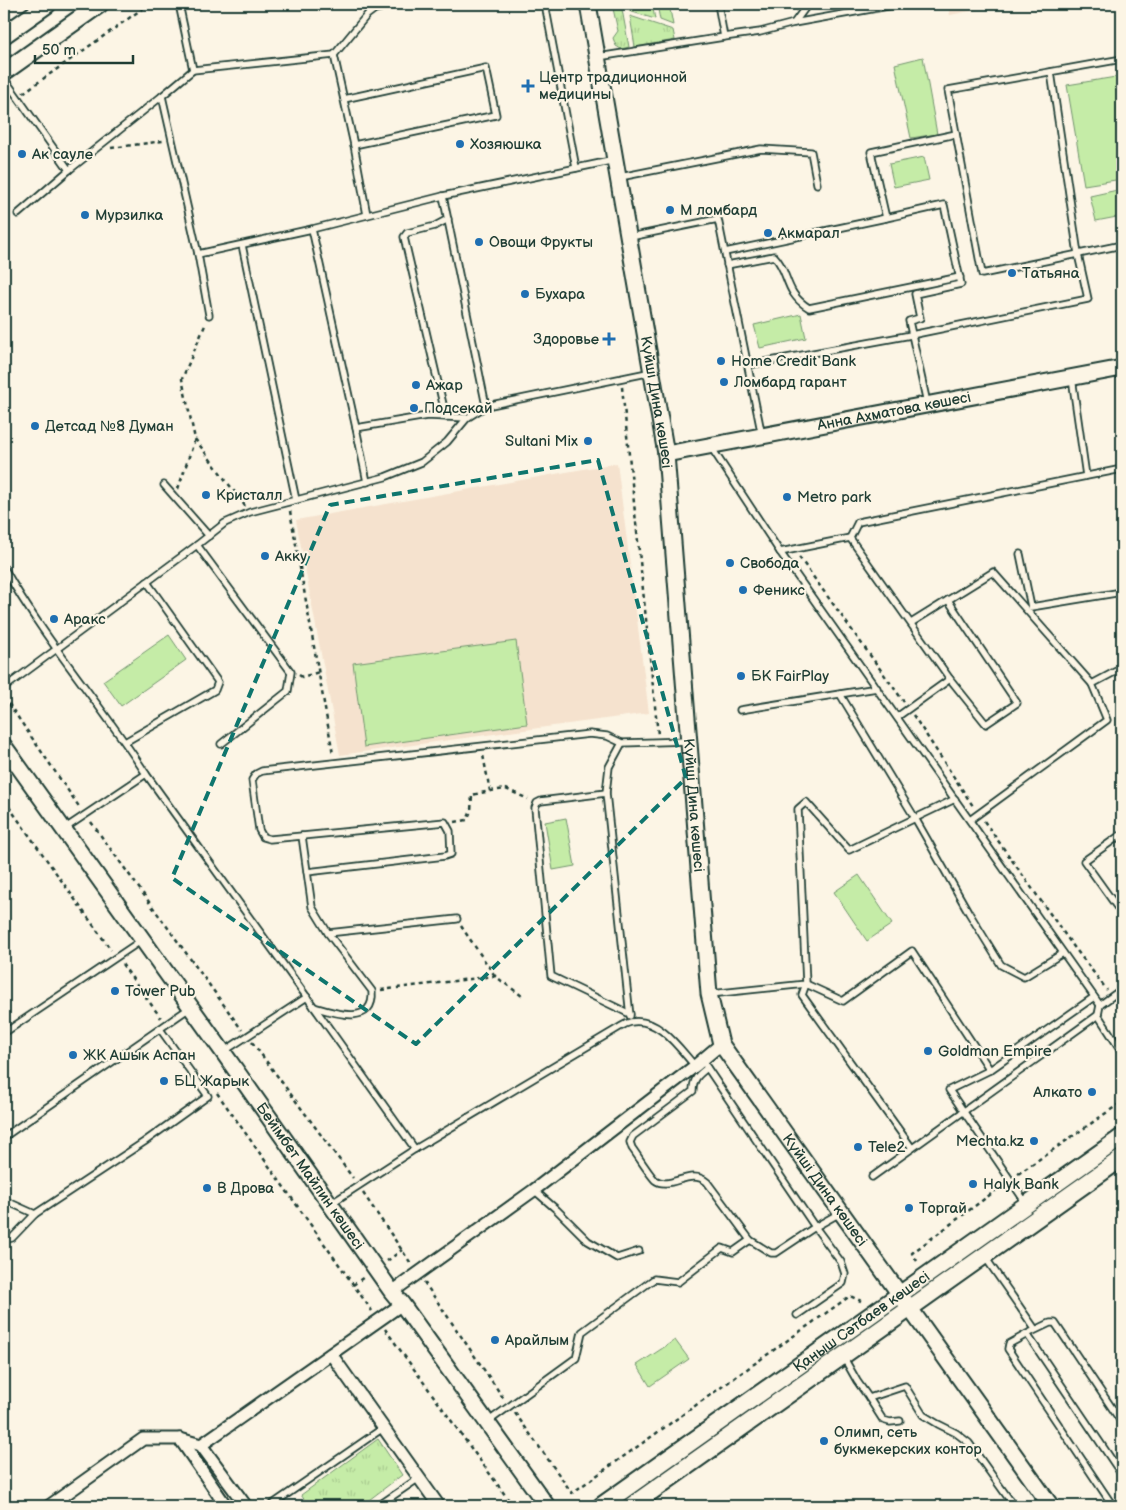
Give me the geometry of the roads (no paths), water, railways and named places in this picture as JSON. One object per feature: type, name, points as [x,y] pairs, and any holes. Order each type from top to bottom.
[{"type":"main road","points":[[4,35],[48,4]]},
{"type":"main road","points":[[4,72],[100,4]]},
{"type":"main road","name":"Қаныш Сәтбаев көшесі","points":[[631,1506],[843,1356],[905,1301],[1027,1204],[1122,1137]]},
{"type":"main road","name":"Қаныш Сәтбаев көшесі","points":[[601,1506],[835,1341],[984,1255],[1122,1158]]},
{"type":"street","name":"Күйші Дина көшесі","points":[[588,4],[666,454],[709,994],[721,1044],[1051,1506]]},
{"type":"street","name":"Анна Ахматова көшесі","points":[[666,454],[1122,368]]},
{"type":"street","name":"Бейімбет Майлин көшесі","points":[[4,749],[191,1007],[392,1292],[548,1506]]},
{"type":"street","points":[[392,1292],[534,1190],[702,1065],[721,1044]]},
{"type":"street","points":[[201,1444],[402,1304]]},
{"type":"street","points":[[331,1354],[439,1506]]},
{"type":"street","points":[[49,1506],[143,1439],[180,1439],[201,1444],[246,1506]]},
{"type":"street","points":[[180,1439],[226,1506]]},
{"type":"lane","points":[[179,4],[193,70]]},
{"type":"lane","points":[[18,214],[69,170],[193,70],[334,55],[367,15],[375,9],[397,4]]},
{"type":"lane","points":[[545,4],[576,168]]},
{"type":"lane","points":[[718,4],[724,37]]},
{"type":"lane","points":[[794,23],[808,4]]},
{"type":"lane","points":[[597,57],[760,32],[794,23],[900,4]]},
{"type":"lane","points":[[334,55],[367,215]]},
{"type":"lane","points":[[1122,59],[948,90],[982,274],[1122,246]]},
{"type":"lane","points":[[344,99],[486,68],[496,115],[354,146]]},
{"type":"lane","points":[[748,365],[911,335],[1088,299],[1078,254],[1051,72]]},
{"type":"lane","points":[[4,78],[69,170]]},
{"type":"lane","points":[[162,96],[210,315]]},
{"type":"lane","points":[[886,218],[871,152],[956,134]]},
{"type":"lane","points":[[618,177],[761,149],[810,152],[817,184]]},
{"type":"lane","points":[[198,254],[312,229],[443,196],[615,160]]},
{"type":"lane","points":[[443,196],[486,406]]},
{"type":"lane","points":[[725,252],[944,205],[961,284],[915,294],[920,318],[909,321],[927,405]]},
{"type":"lane","points":[[628,237],[718,219],[762,436]]},
{"type":"lane","points":[[446,417],[404,237],[407,233],[435,226],[448,220]]},
{"type":"lane","points":[[312,229],[367,482]]},
{"type":"lane","points":[[242,245],[296,500]]},
{"type":"lane","points":[[728,265],[774,256],[779,260],[790,290],[808,308],[960,276]]},
{"type":"lane","points":[[4,688],[225,523],[250,512],[367,482],[422,462],[447,442],[467,418],[486,406],[652,372]]},
{"type":"lane","points":[[1072,378],[1086,476]]},
{"type":"lane","points":[[356,428],[427,416],[467,418]]},
{"type":"lane","points":[[710,446],[780,552],[1100,1005]]},
{"type":"lane","points":[[850,538],[858,522],[1122,469]]},
{"type":"lane","points":[[164,485],[209,536]]},
{"type":"lane","points":[[780,552],[850,538]]},
{"type":"lane","points":[[850,538],[950,679],[986,724],[1017,703],[948,600]]},
{"type":"lane","points":[[198,545],[291,672],[288,691],[221,744]]},
{"type":"lane","points":[[1020,554],[1032,608],[1122,592]]},
{"type":"lane","points":[[4,568],[20,598],[416,1149]]},
{"type":"lane","points":[[911,623],[994,572],[1092,684],[1107,720],[970,820]]},
{"type":"lane","points":[[125,742],[215,690],[218,682],[147,582]]},
{"type":"lane","points":[[1092,684],[1122,668]]},
{"type":"lane","points":[[897,717],[950,679]]},
{"type":"lane","points":[[740,710],[876,688]]},
{"type":"lane","points":[[840,694],[1001,965],[1024,977],[1063,953]]},
{"type":"lane","points":[[307,872],[445,856],[451,854],[450,831],[445,822],[302,836],[263,837],[259,830],[252,780],[256,774],[262,771],[590,734],[607,736],[622,743],[689,741]]},
{"type":"lane","points":[[622,743],[609,767],[606,793],[632,1022]]},
{"type":"lane","points":[[63,829],[146,774]]},
{"type":"lane","points":[[606,793],[541,801],[537,803],[535,808],[551,976],[630,1014]]},
{"type":"lane","points":[[912,1148],[802,995],[806,984],[798,809],[806,802],[849,850],[955,799]]},
{"type":"lane","points":[[1122,834],[1084,860],[1122,914]]},
{"type":"lane","points":[[302,836],[312,906],[328,933],[372,991],[369,1006],[357,1015],[333,1013],[314,1007]]},
{"type":"lane","points":[[328,933],[457,919]]},
{"type":"lane","points":[[4,1033],[142,940]]},
{"type":"lane","points":[[709,994],[806,984],[843,1001],[912,951],[990,1070]]},
{"type":"lane","points":[[872,1177],[1098,1015],[1100,1005],[1122,989]]},
{"type":"lane","points":[[223,1052],[307,997]]},
{"type":"lane","points":[[1027,1204],[948,1090],[990,1070],[1094,997]]},
{"type":"lane","points":[[4,1137],[191,1007]]},
{"type":"lane","points":[[1098,1015],[1122,1052]]},
{"type":"lane","points":[[330,1204],[416,1149],[604,1036],[632,1022],[650,1024],[667,1034],[702,1065],[841,1262],[845,1274],[843,1283],[797,1316]]},
{"type":"lane","points":[[4,1240],[12,1238],[35,1214],[144,1142],[208,1096],[163,1027]]},
{"type":"lane","points":[[702,1065],[693,1084],[693,1091],[633,1136],[630,1142],[632,1148],[655,1180],[662,1183],[696,1176],[702,1177],[750,1240],[776,1254],[815,1226],[841,1212]]},
{"type":"lane","points":[[534,1190],[588,1241],[617,1258],[639,1251]]},
{"type":"lane","points":[[4,1200],[35,1214]]},
{"type":"lane","points":[[488,1422],[576,1358],[582,1332],[654,1279],[678,1282],[722,1248],[733,1252],[750,1240]]},
{"type":"lane","points":[[984,1255],[1035,1329]]},
{"type":"lane","points":[[1113,1506],[1008,1349],[1009,1344],[1035,1329],[1050,1323],[1056,1323],[1122,1423]]},
{"type":"lane","points":[[1027,1334],[1122,1475]]},
{"type":"lane","points":[[835,1341],[857,1381],[883,1420],[890,1422],[900,1421]]},
{"type":"lane","points":[[869,1398],[906,1386],[923,1415],[956,1433],[969,1443],[1014,1506]]},
{"type":"lane","points":[[916,1417],[923,1415]]},
{"type":"lane","points":[[270,1506],[383,1428]]},
{"type":"lane","points":[[378,1506],[419,1478]]},
{"type":"place","name":"Центр традиционной медицины","points":[[528,86]]},
{"type":"place","name":"Хозяюшка","points":[[460,144]]},
{"type":"place","name":"Ак сауле","points":[[22,154]]},
{"type":"place","name":"М ломбард","points":[[670,210]]},
{"type":"place","name":"Мурзилка","points":[[85,215]]},
{"type":"place","name":"Акмарал","points":[[768,233]]},
{"type":"place","name":"Овощи Фрукты","points":[[479,242]]},
{"type":"place","name":"Татьяна","points":[[1012,273]]},
{"type":"place","name":"Бухара","points":[[525,294]]},
{"type":"place","name":"Здоровье","points":[[609,339]]},
{"type":"place","name":"Home Credit Bank","points":[[721,361]]},
{"type":"place","name":"Ломбард гарант","points":[[724,382]]},
{"type":"place","name":"Ажар","points":[[416,385]]},
{"type":"place","name":"Подсекай","points":[[414,408]]},
{"type":"place","name":"Детсад №8 Думан","points":[[35,426]]},
{"type":"place","name":"Sultani Mix","points":[[588,441]]},
{"type":"place","name":"Кристалл","points":[[206,495]]},
{"type":"place","name":"Metro park","points":[[787,497]]},
{"type":"place","name":"Акку","points":[[265,556]]},
{"type":"place","name":"Свобода","points":[[730,563]]},
{"type":"place","name":"Феникс","points":[[743,590]]},
{"type":"place","name":"Аракс","points":[[54,619]]},
{"type":"place","name":"БК FairPlay","points":[[741,676]]},
{"type":"place","name":"Tower Pub","points":[[115,991]]},
{"type":"place","name":"Goldman Empire","points":[[928,1051]]},
{"type":"place","name":"ЖК Ашык Аспан","points":[[73,1055]]},
{"type":"place","name":"БЦ Жарык","points":[[164,1081]]},
{"type":"place","name":"Алкато","points":[[1092,1092]]},
{"type":"place","name":"Mechta.kz","points":[[1034,1141]]},
{"type":"place","name":"Tele2","points":[[858,1147]]},
{"type":"place","name":"Halyk Bank","points":[[973,1184]]},
{"type":"place","name":"В Дрова","points":[[207,1188]]},
{"type":"place","name":"Торгай","points":[[909,1208]]},
{"type":"place","name":"Арайлым","points":[[495,1340]]},
{"type":"place","name":"Олимп, сеть букмекерских контор","points":[[824,1441]]}]
